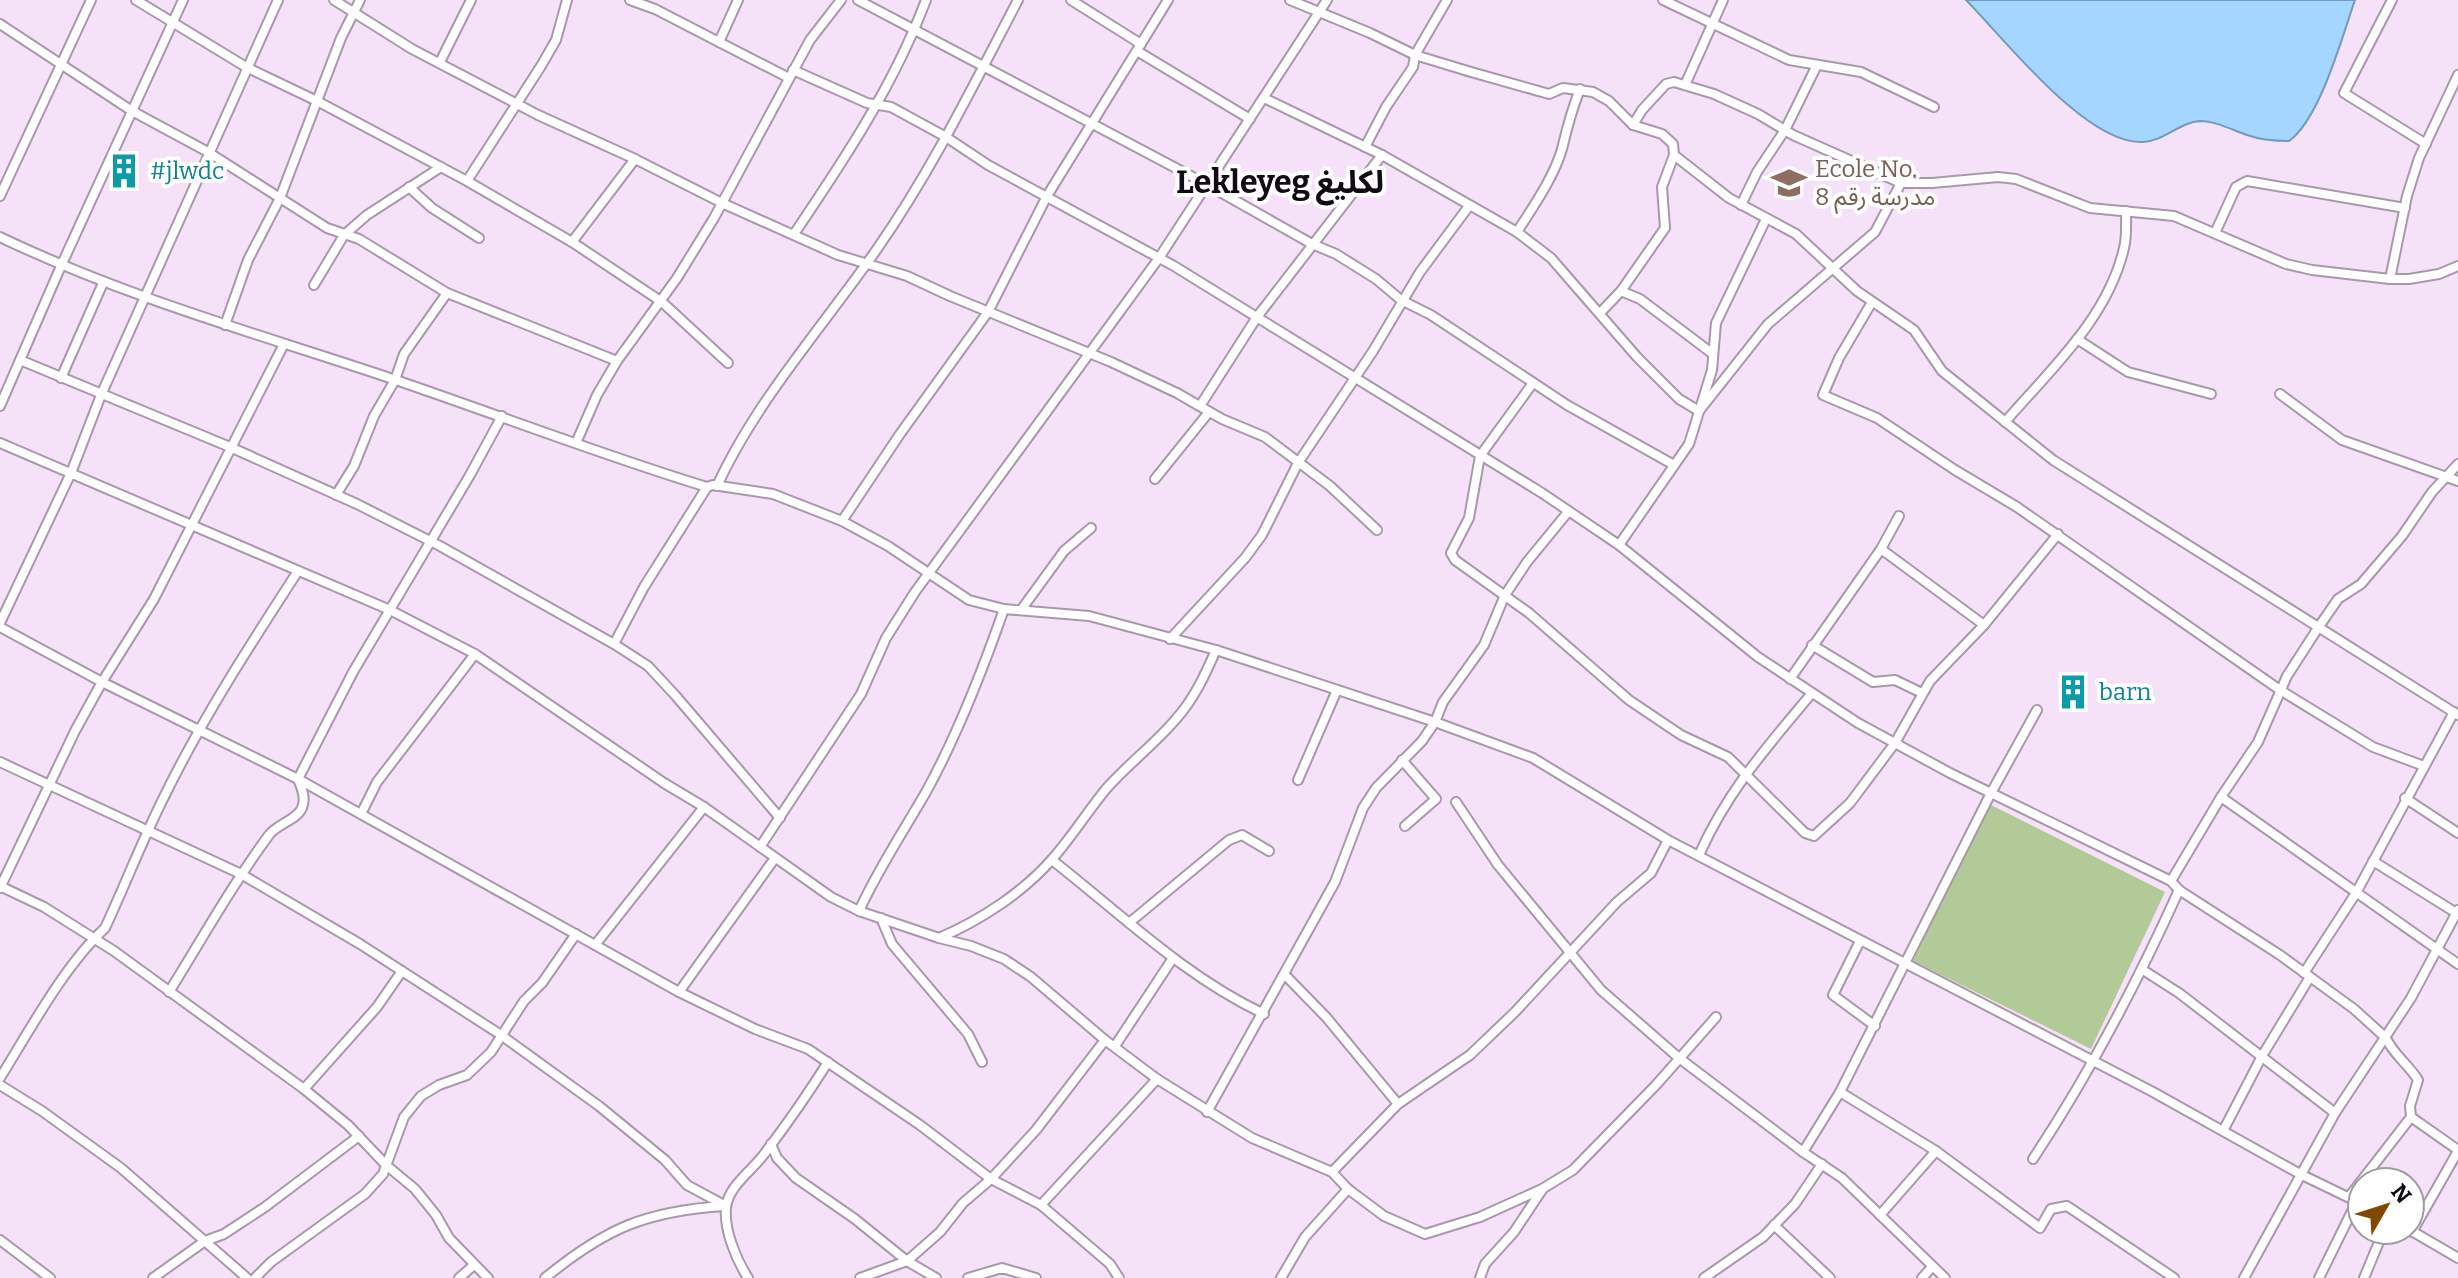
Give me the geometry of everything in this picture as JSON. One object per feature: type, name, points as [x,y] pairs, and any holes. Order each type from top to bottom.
[{"type":"street","points":[[0,196],[91,0]]},
{"type":"street","points":[[136,0],[246,67],[441,167],[572,242],[662,302],[728,363]]},
{"type":"street","points":[[0,406],[183,0]]},
{"type":"street","points":[[278,0],[101,395],[71,473],[0,625],[102,682],[298,779],[679,992],[755,1029],[808,1049],[920,1125],[991,1179],[1041,1205],[1110,1264],[1119,1278]]},
{"type":"street","points":[[334,0],[412,49],[518,105],[722,203],[838,255],[907,276],[1089,354],[1265,437],[1330,486],[1377,530]]},
{"type":"street","points":[[225,325],[248,260],[280,198],[360,0]]},
{"type":"street","points":[[440,62],[471,0]]},
{"type":"street","points":[[467,181],[518,105],[556,40],[567,0]]},
{"type":"street","points":[[630,0],[657,5],[719,42],[791,74],[867,103],[891,107],[946,137],[988,165],[1159,258],[1356,378],[1619,545],[1758,657],[1812,693],[1895,743],[2171,881],[2179,890],[2354,1009],[2386,1038],[2390,1047],[2411,1068],[2418,1080],[2410,1106],[2411,1117],[2379,1166]]},
{"type":"street","points":[[719,42],[738,0]]},
{"type":"street","points":[[576,443],[597,395],[617,361],[662,302],[722,203],[810,40],[841,0]]},
{"type":"street","points":[[858,0],[1206,184],[1312,244],[1336,254],[1376,279],[1401,300],[1431,315],[1533,383],[1674,465]]},
{"type":"street","points":[[794,234],[837,173],[876,105],[915,29],[926,0]]},
{"type":"street","points":[[614,644],[644,587],[759,414],[868,262],[946,137],[1018,0]]},
{"type":"street","points":[[1071,0],[1250,119]]},
{"type":"street","points":[[842,521],[988,312],[1047,196],[1168,0]]},
{"type":"street","points":[[1290,0],[1415,55],[1549,94],[1563,88],[1580,89],[1609,101],[1633,125],[1662,134],[1673,144],[1674,155],[1662,187],[1665,228],[1621,291],[1600,313]]},
{"type":"street","points":[[760,847],[861,694],[886,638],[915,592],[1159,258],[1327,0]]},
{"type":"street","points":[[1365,147],[1386,107],[1413,67],[1415,55],[1447,0]]},
{"type":"street","points":[[1663,0],[1789,60],[1861,72],[1934,107]]},
{"type":"street","points":[[1685,85],[1723,0]]},
{"type":"street","points":[[2392,0],[2344,93],[2426,144]]},
{"type":"street","points":[[0,24],[132,111],[208,152],[344,235],[359,239],[447,293],[617,361]]},
{"type":"street","points":[[1741,205],[1757,172],[1785,130],[1817,65]]},
{"type":"street","points":[[2390,279],[2405,208],[2426,144],[2458,75]]},
{"type":"street","points":[[1633,125],[1666,84],[1674,82],[1714,94],[1901,183],[1998,177],[2016,179],[2090,208],[2174,216],[2299,267],[2390,279],[2429,276],[2458,266]]},
{"type":"street","points":[[1517,232],[1561,151],[1565,129],[1580,89]]},
{"type":"street","points":[[1264,98],[1382,155],[1517,232],[1551,258],[1637,357],[1679,399],[1699,411]]},
{"type":"street","points":[[1200,406],[1257,317],[1382,155]]},
{"type":"street","points":[[1674,155],[1741,205],[1796,234],[1857,291],[1914,330],[1942,371],[2053,460],[2456,714],[2405,798],[2356,893],[2307,975],[2223,1131]]},
{"type":"street","points":[[572,242],[635,159]]},
{"type":"street","points":[[314,285],[344,235],[367,215],[441,167]]},
{"type":"street","points":[[2215,233],[2236,187],[2247,181],[2405,208]]},
{"type":"street","points":[[1699,411],[1758,335],[1875,232],[1901,183]]},
{"type":"street","points":[[409,187],[432,208],[479,238]]},
{"type":"street","points":[[1170,639],[1254,546],[1298,463],[1356,378],[1401,300],[1469,206]]},
{"type":"street","points":[[2005,422],[2077,339],[2100,306],[2125,247],[2126,211]]},
{"type":"street","points":[[1619,545],[1689,444],[1712,370],[1716,323],[1766,219]]},
{"type":"street","points":[[0,237],[61,266],[144,298],[502,416],[644,468],[712,486],[773,494],[842,521],[888,546],[969,600],[1004,609],[1089,616],[1216,650],[1435,722],[1533,758],[1668,840],[2346,1196]]},
{"type":"street","points":[[61,378],[103,283]]},
{"type":"street","points":[[1621,291],[1640,299],[1713,354]]},
{"type":"street","points":[[336,495],[354,466],[404,354],[447,293]]},
{"type":"street","points":[[1872,302],[1839,358],[1823,395],[1877,418],[2058,534],[2280,690],[2373,747],[2424,766]]},
{"type":"street","points":[[2077,339],[2128,372],[2211,394]]},
{"type":"street","points":[[284,344],[154,599],[102,682],[48,785],[0,887],[44,907],[94,939],[304,1089],[415,1189],[436,1215],[449,1238],[488,1278]]},
{"type":"street","points":[[20,360],[230,447],[336,495],[432,542],[614,644],[648,666],[780,818]]},
{"type":"street","points":[[1533,383],[1480,456],[1469,518],[1451,553],[1455,560],[1505,595],[1629,700],[1681,735],[1728,757],[1805,833],[1814,836],[1850,803],[1895,743],[1922,693],[1984,625],[2058,534]]},
{"type":"street","points":[[2280,394],[2342,440],[2458,481]]},
{"type":"street","points":[[1155,479],[1209,412]]},
{"type":"street","points":[[298,779],[353,672],[432,542],[502,416]]},
{"type":"street","points":[[0,443],[390,610],[475,654],[627,759],[704,807],[831,897],[859,911],[1004,959],[1031,977],[1105,1040],[1207,1112],[1252,1138],[1332,1172],[1348,1189],[1384,1216],[1425,1234],[1480,1217],[1542,1189],[1573,1170],[1656,1085],[1716,1017]]},
{"type":"street","points":[[2171,881],[2258,742],[2280,690],[2318,628],[2338,599],[2361,584],[2402,536],[2432,492],[2458,464]]},
{"type":"street","points":[[1207,1112],[1335,882],[1363,808],[1376,788],[1422,741],[1435,722],[1443,702],[1484,645],[1505,595],[1527,562],[1568,512]]},
{"type":"street","points":[[1790,679],[1881,549],[1899,516]]},
{"type":"street","points":[[1021,610],[1064,551],[1091,528]]},
{"type":"street","points":[[1881,549],[1984,625]]},
{"type":"street","points":[[0,1078],[43,1010],[105,928],[162,800],[199,730],[298,571]]},
{"type":"street","points":[[859,911],[877,872],[927,791],[982,673],[1004,609]]},
{"type":"street","points":[[1812,645],[1873,682],[1895,680],[1922,693]]},
{"type":"street","points":[[939,938],[989,912],[1052,860],[1107,788],[1176,720],[1202,683],[1216,650]]},
{"type":"street","points":[[361,814],[377,782],[475,654]]},
{"type":"street","points":[[1298,780],[1337,690]]},
{"type":"street","points":[[1699,855],[1714,822],[1744,775],[1812,693]]},
{"type":"street","points":[[1803,1152],[1875,1026],[1991,793],[2037,710]]},
{"type":"street","points":[[1402,760],[1436,799],[1405,826]]},
{"type":"street","points":[[0,762],[241,874],[402,971],[501,1035],[599,1106],[665,1160],[687,1185],[726,1206]]},
{"type":"street","points":[[169,992],[241,874],[273,830],[299,814],[304,792],[298,779]]},
{"type":"street","points":[[2221,797],[2458,964]]},
{"type":"street","points":[[2405,798],[2458,833]]},
{"type":"street","points":[[1456,802],[1498,865],[1601,990],[1679,1058],[1842,1178],[1945,1278]]},
{"type":"street","points":[[595,945],[704,807]]},
{"type":"street","points":[[1129,923],[1229,840],[1242,835],[1269,851]]},
{"type":"street","points":[[1332,1172],[1398,1104],[1470,1055],[1515,1012],[1617,902],[1651,873],[1668,840]]},
{"type":"street","points":[[679,992],[775,858]]},
{"type":"street","points":[[1052,860],[1173,958],[1237,1001],[1264,1014]]},
{"type":"street","points":[[2244,1278],[2335,1113],[2411,998],[2457,913],[2373,861]]},
{"type":"street","points":[[2033,1159],[2093,1061],[2143,970],[2179,890]]},
{"type":"street","points":[[881,918],[892,944],[968,1034],[982,1062]]},
{"type":"street","points":[[255,1278],[271,1262],[365,1194],[383,1174],[404,1117],[421,1096],[439,1085],[467,1075],[491,1052],[576,934]]},
{"type":"street","points":[[1860,941],[1833,995],[1875,1026]]},
{"type":"street","points":[[1115,1046],[1173,958]]},
{"type":"street","points":[[2143,970],[2179,993],[2335,1113]]},
{"type":"street","points":[[304,1089],[377,1007],[402,971]]},
{"type":"street","points":[[1285,975],[1326,1017],[1398,1104]]},
{"type":"street","points":[[860,1278],[907,1261],[940,1232],[963,1203],[991,1179],[1036,1130],[1105,1040]]},
{"type":"street","points":[[748,1278],[726,1223],[726,1206],[733,1189],[804,1101],[828,1062]]},
{"type":"street","points":[[1041,1205],[1157,1079]]},
{"type":"street","points":[[0,1085],[121,1168],[247,1278]]},
{"type":"street","points":[[1840,1092],[1936,1151],[2040,1228],[2051,1209],[2067,1206],[2171,1277]]},
{"type":"street","points":[[2411,1117],[2458,1150],[2426,1205]]},
{"type":"street","points":[[153,1278],[205,1241],[224,1234],[265,1207],[359,1136]]},
{"type":"street","points":[[771,1144],[777,1158],[796,1178],[855,1219],[907,1261],[936,1278]]},
{"type":"street","points":[[1880,1215],[1936,1151]]},
{"type":"street","points":[[1704,1278],[1763,1237],[1795,1204],[1822,1164]]},
{"type":"street","points":[[1281,1278],[1305,1237],[1348,1189]]},
{"type":"street","points":[[1480,1278],[1485,1264],[1514,1232],[1542,1189]]},
{"type":"street","points":[[545,1278],[576,1253],[623,1226],[681,1209],[726,1206]]},
{"type":"street","points":[[2319,1278],[2346,1222]]},
{"type":"street","points":[[1774,1225],[1830,1278]]},
{"type":"street","points":[[0,1240],[50,1278]]},
{"type":"street","points":[[2426,1240],[2458,1258]]},
{"type":"street","points":[[2364,1278],[2377,1246]]},
{"type":"street","points":[[459,1278],[474,1265]]},
{"type":"street","points":[[1922,1278],[1932,1267]]},
{"type":"street","points":[[968,1278],[1002,1268],[1036,1278]]},
{"type":"green space","points":[[1989,804],[2165,892],[2091,1049],[1913,961]]},
{"type":"water","points":[[1966,0],[2355,0],[2320,96],[2311,115],[2289,141],[2258,138],[2200,121],[2143,142],[2121,138],[2072,108],[2047,86]]},
{"type":"place","name":"#jlwdc","points":[[124,171]]},
{"type":"place","name":"Ecole No. 8 مدرسة رقم","points":[[1789,183]]},
{"type":"place","name":"barn","points":[[2073,692]]},
{"type":"district","name":"Lekleyeg لكليغ","points":[[1280,182]]}]
